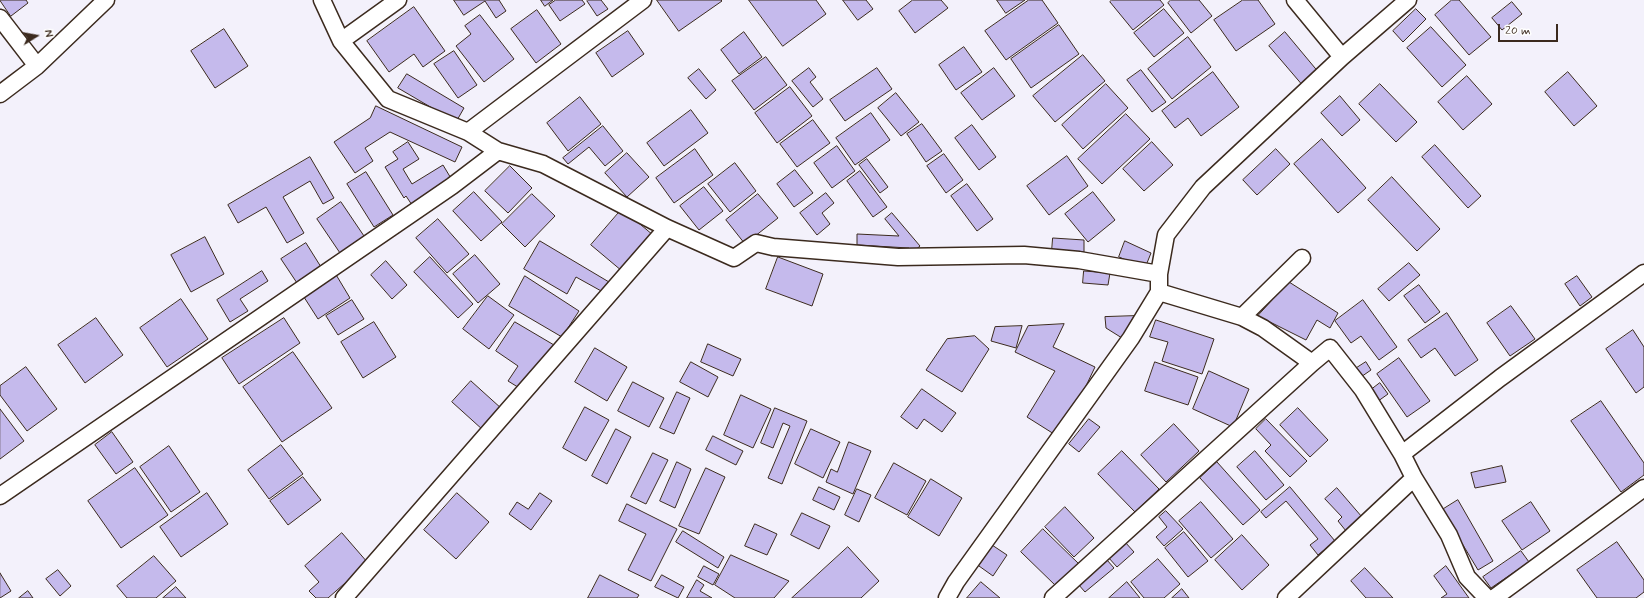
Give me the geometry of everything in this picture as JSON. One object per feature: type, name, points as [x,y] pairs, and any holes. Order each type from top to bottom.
[{"type":"street","points":[[0,94],[37,66],[106,0]]},
{"type":"street","points":[[322,0],[341,40],[388,99],[468,132],[498,151],[543,164],[666,228],[734,258],[756,243],[773,247],[898,257],[1024,255],[1079,260],[1159,274]]},
{"type":"street","points":[[341,40],[398,0]]},
{"type":"street","points":[[468,132],[643,0]]},
{"type":"street","points":[[1295,0],[1342,57]]},
{"type":"street","points":[[947,598],[956,582],[1131,338],[1159,292],[1159,274],[1166,235],[1203,187],[1342,57],[1408,0]]},
{"type":"street","points":[[0,18],[37,66]]},
{"type":"street","points":[[0,496],[452,186],[498,151]]},
{"type":"street","points":[[344,598],[666,228]]},
{"type":"street","points":[[1242,317],[1302,258]]},
{"type":"street","points":[[1402,454],[1500,378],[1644,273]]},
{"type":"street","points":[[1159,292],[1242,317],[1264,328],[1312,363]]},
{"type":"street","points":[[1053,598],[1330,348],[1363,390],[1402,454],[1414,478],[1449,535],[1467,577],[1487,598]]},
{"type":"street","points":[[1286,598],[1414,478]]},
{"type":"street","points":[[1494,598],[1644,488]]},
{"type":"building","points":[[0,0],[26,0],[28,3],[11,16]]},
{"type":"building","points":[[454,0],[499,0],[506,11],[496,18],[485,1],[464,15]]},
{"type":"building","points":[[541,0],[553,0],[545,6]]},
{"type":"building","points":[[556,0],[582,0],[585,4],[560,21],[549,5]]},
{"type":"building","points":[[601,0],[608,9],[597,16],[587,1]]},
{"type":"building","points":[[657,0],[721,0],[722,1],[679,31]]},
{"type":"building","points":[[749,0],[816,0],[826,14],[783,46]]},
{"type":"building","points":[[843,0],[866,0],[873,9],[858,20]]},
{"type":"building","points":[[913,0],[941,0],[948,8],[915,33],[899,11]]},
{"type":"building","points":[[997,0],[1025,0],[1006,13]]},
{"type":"building","points":[[1029,0],[1042,0],[1058,23],[1006,60],[985,31]]},
{"type":"building","points":[[1112,0],[1160,0],[1164,5],[1133,30],[1110,2]]},
{"type":"building","points":[[1171,0],[1199,0],[1212,16],[1191,33],[1168,3]]},
{"type":"building","points":[[1243,0],[1258,0],[1275,24],[1236,51],[1214,20]]},
{"type":"building","points":[[1452,0],[1459,0],[1491,37],[1469,55],[1435,15]]},
{"type":"building","points":[[1512,2],[1522,14],[1502,30],[1492,18]]},
{"type":"building","points":[[414,7],[445,51],[423,67],[414,54],[389,72],[367,41]]},
{"type":"building","points":[[1164,9],[1184,33],[1154,57],[1134,33]]},
{"type":"building","points":[[1416,9],[1426,19],[1403,42],[1393,31]]},
{"type":"building","points":[[537,10],[561,44],[536,63],[511,29]]},
{"type":"building","points":[[480,15],[514,59],[484,82],[456,46],[471,34],[465,26]]},
{"type":"building","points":[[1059,25],[1079,54],[1031,88],[1011,59]]},
{"type":"building","points":[[1431,27],[1466,65],[1442,87],[1407,48]]},
{"type":"building","points":[[224,29],[248,66],[215,88],[191,51]]},
{"type":"building","points":[[628,31],[644,54],[612,77],[596,53]]},
{"type":"building","points":[[744,32],[762,57],[739,74],[721,50]]},
{"type":"building","points":[[1285,32],[1320,74],[1304,87],[1269,46]]},
{"type":"building","points":[[1188,37],[1211,67],[1172,99],[1148,69]]},
{"type":"building","points":[[964,47],[982,72],[956,90],[939,65]]},
{"type":"building","points":[[454,51],[477,85],[458,98],[434,64]]},
{"type":"building","points":[[1083,55],[1105,81],[1055,122],[1033,96]]},
{"type":"building","points":[[766,57],[787,85],[754,110],[732,81]]},
{"type":"building","points":[[809,68],[816,77],[810,82],[823,99],[813,107],[792,81]]},
{"type":"building","points":[[877,68],[892,89],[845,121],[830,100]]},
{"type":"building","points":[[994,68],[1015,96],[982,120],[961,93]]},
{"type":"building","points":[[699,69],[716,90],[706,99],[688,78]]},
{"type":"building","points":[[1141,70],[1166,102],[1152,112],[1127,80]]},
{"type":"building","points":[[1213,72],[1239,107],[1201,136],[1188,118],[1175,128],[1162,111]]},
{"type":"building","points":[[1568,72],[1597,106],[1574,126],[1545,92]]},
{"type":"building","points":[[407,74],[464,108],[456,122],[398,88]]},
{"type":"building","points":[[1467,76],[1492,104],[1463,130],[1438,102]]},
{"type":"building","points":[[1106,84],[1128,108],[1083,149],[1062,125]]},
{"type":"building","points":[[1380,84],[1417,122],[1396,142],[1359,104]]},
{"type":"building","points":[[790,87],[812,116],[777,143],[755,113]]},
{"type":"building","points":[[896,93],[919,122],[901,136],[878,108]]},
{"type":"building","points":[[1340,96],[1360,120],[1342,136],[1321,113]]},
{"type":"building","points":[[580,97],[601,124],[568,151],[547,123]]},
{"type":"building","points":[[376,106],[462,147],[455,162],[390,132],[365,148],[373,161],[355,173],[334,142],[370,118]]},
{"type":"building","points":[[691,110],[708,133],[664,166],[647,143]]},
{"type":"building","points":[[871,113],[890,140],[855,165],[836,138]]},
{"type":"building","points":[[1126,114],[1150,139],[1102,184],[1078,159]]},
{"type":"building","points":[[813,120],[830,143],[797,167],[780,144]]},
{"type":"building","points":[[922,124],[942,151],[926,162],[907,134]]},
{"type":"building","points":[[972,125],[996,157],[979,170],[955,138]]},
{"type":"building","points":[[603,126],[623,151],[605,166],[589,147],[568,164],[563,158]]},
{"type":"building","points":[[1322,139],[1366,188],[1338,213],[1294,164]]},
{"type":"building","points":[[408,142],[419,159],[403,169],[412,184],[443,165],[452,180],[412,205],[406,196],[404,198],[385,167],[398,159],[393,152]]},
{"type":"building","points":[[1152,142],[1173,165],[1144,191],[1123,169]]},
{"type":"building","points":[[1435,145],[1481,196],[1468,208],[1422,157]]},
{"type":"building","points":[[837,146],[855,171],[832,188],[814,163]]},
{"type":"building","points":[[695,149],[713,175],[674,203],[656,178]]},
{"type":"building","points":[[1276,149],[1290,164],[1257,195],[1243,180]]},
{"type":"building","points":[[627,153],[649,177],[627,197],[605,173]]},
{"type":"building","points":[[944,154],[963,180],[946,193],[927,166]]},
{"type":"building","points":[[1067,156],[1088,186],[1049,215],[1027,186]]},
{"type":"building","points":[[310,157],[334,198],[323,204],[310,181],[283,197],[304,233],[287,243],[266,207],[238,223],[228,205]]},
{"type":"building","points":[[867,159],[888,187],[880,193],[859,165]]},
{"type":"building","points":[[735,163],[756,191],[730,212],[708,184]]},
{"type":"building","points":[[510,166],[532,188],[508,213],[485,191]]},
{"type":"building","points":[[795,170],[813,193],[794,207],[777,184]]},
{"type":"building","points":[[860,171],[887,207],[873,217],[847,181]]},
{"type":"building","points":[[366,172],[393,215],[374,227],[347,184]]},
{"type":"building","points":[[1392,177],[1440,229],[1417,251],[1368,200]]},
{"type":"building","points":[[967,184],[993,219],[977,231],[951,196]]},
{"type":"building","points":[[704,187],[723,211],[699,230],[680,206]]},
{"type":"building","points":[[474,192],[502,222],[481,241],[453,211]]},
{"type":"building","points":[[1093,192],[1115,220],[1088,242],[1065,214]]},
{"type":"building","points":[[826,193],[834,203],[822,213],[830,224],[817,235],[800,213]]},
{"type":"building","points":[[532,194],[555,216],[525,247],[502,224]]},
{"type":"building","points":[[758,194],[778,218],[745,244],[726,220]]},
{"type":"building","points":[[341,202],[364,236],[340,253],[317,219]]},
{"type":"building","points":[[622,209],[653,235],[622,271],[591,245]]},
{"type":"building","points":[[892,213],[920,246],[913,252],[909,248],[857,245],[857,234],[899,236],[885,219]]},
{"type":"building","points":[[438,219],[469,254],[447,273],[416,238]]},
{"type":"building","points":[[205,237],[224,274],[191,292],[171,255]]},
{"type":"building","points":[[1053,238],[1084,240],[1084,252],[1052,251]]},
{"type":"building","points":[[540,241],[609,282],[603,292],[576,277],[567,294],[524,269]]},
{"type":"building","points":[[1125,241],[1151,253],[1145,268],[1119,257]]},
{"type":"building","points":[[306,243],[321,267],[297,283],[281,259]]},
{"type":"building","points":[[475,255],[500,284],[478,303],[453,274]]},
{"type":"building","points":[[430,257],[473,304],[458,318],[414,272]]},
{"type":"building","points":[[778,257],[823,274],[812,306],[766,289]]},
{"type":"building","points":[[386,261],[407,285],[392,299],[371,275]]},
{"type":"building","points":[[1409,263],[1420,275],[1389,301],[1378,289]]},
{"type":"building","points":[[262,271],[268,281],[240,299],[248,311],[230,322],[217,300]]},
{"type":"building","points":[[1084,271],[1110,273],[1108,285],[1083,283]]},
{"type":"building","points":[[335,273],[350,298],[318,319],[302,294]]},
{"type":"building","points":[[525,276],[579,311],[562,337],[509,306]]},
{"type":"building","points":[[1577,276],[1592,297],[1580,306],[1565,284]]},
{"type":"building","points":[[1289,282],[1338,313],[1330,328],[1317,320],[1306,340],[1258,316]]},
{"type":"building","points":[[1419,285],[1440,312],[1425,323],[1404,296]]},
{"type":"building","points":[[488,296],[514,315],[489,349],[463,329]]},
{"type":"building","points":[[181,299],[208,339],[167,367],[140,328]]},
{"type":"building","points":[[352,300],[364,319],[338,335],[326,316]]},
{"type":"building","points":[[1363,300],[1397,347],[1379,360],[1361,336],[1351,343],[1335,321]]},
{"type":"building","points":[[1511,306],[1535,339],[1510,356],[1487,323]]},
{"type":"building","points":[[1447,313],[1478,360],[1455,376],[1435,348],[1421,358],[1408,340]]},
{"type":"building","points":[[1134,316],[1122,338],[1106,328],[1105,317]]},
{"type":"building","points":[[96,318],[123,355],[85,383],[58,345]]},
{"type":"building","points":[[284,318],[300,343],[239,384],[222,358]]},
{"type":"building","points":[[1156,320],[1214,339],[1202,374],[1162,361],[1168,342],[1150,337]]},
{"type":"building","points":[[374,322],[396,357],[363,378],[341,342]]},
{"type":"building","points":[[515,322],[554,345],[521,389],[508,381],[518,366],[496,351]]},
{"type":"building","points":[[1064,324],[1053,347],[1095,367],[1086,386],[1054,434],[1027,417],[1055,371],[1015,352],[1028,326]]},
{"type":"building","points":[[1022,326],[1016,348],[991,341],[995,327]]},
{"type":"building","points":[[1633,330],[1644,347],[1644,387],[1636,393],[1606,349]]},
{"type":"building","points":[[975,336],[989,349],[962,392],[926,370],[947,339]]},
{"type":"building","points":[[708,344],[741,359],[733,376],[701,362]]},
{"type":"building","points":[[595,348],[627,367],[607,401],[575,382]]},
{"type":"building","points":[[293,352],[332,408],[282,442],[243,387]]},
{"type":"building","points":[[1399,358],[1430,401],[1407,417],[1377,374]]},
{"type":"building","points":[[691,362],[718,377],[708,397],[680,382]]},
{"type":"building","points":[[1155,362],[1198,377],[1188,405],[1145,391]]},
{"type":"building","points":[[1366,362],[1371,370],[1358,379],[1352,371]]},
{"type":"building","points":[[26,367],[57,409],[27,431],[0,395],[0,386]]},
{"type":"building","points":[[1209,371],[1249,389],[1233,427],[1193,409]]},
{"type":"building","points":[[471,381],[502,409],[483,430],[452,402]]},
{"type":"building","points":[[633,382],[664,398],[649,427],[618,411]]},
{"type":"building","points":[[1380,383],[1388,394],[1374,404],[1367,393]]},
{"type":"building","points":[[922,389],[956,413],[942,432],[924,419],[917,429],[901,417]]},
{"type":"building","points":[[677,392],[690,398],[674,434],[660,428]]},
{"type":"building","points":[[741,395],[771,409],[753,448],[724,435]]},
{"type":"building","points":[[1601,401],[1644,463],[1644,475],[1621,492],[1571,421]]},
{"type":"building","points":[[585,407],[609,420],[586,461],[563,448]]},
{"type":"building","points":[[775,408],[807,421],[782,484],[768,478],[790,426],[783,423],[773,448],[761,443]]},
{"type":"building","points":[[1298,408],[1328,440],[1310,457],[1280,425]]},
{"type":"building","points":[[0,409],[24,441],[0,459]]},
{"type":"building","points":[[1089,419],[1100,427],[1079,452],[1069,444]]},
{"type":"building","points":[[1266,419],[1307,461],[1290,477],[1265,451],[1271,445],[1256,429]]},
{"type":"building","points":[[1174,424],[1199,451],[1166,482],[1141,455]]},
{"type":"building","points":[[616,429],[631,437],[607,484],[592,476]]},
{"type":"building","points":[[811,429],[840,442],[823,478],[795,464]]},
{"type":"building","points":[[112,432],[133,462],[116,474],[95,445]]},
{"type":"building","points":[[713,436],[743,451],[736,465],[706,450]]},
{"type":"building","points":[[849,442],[871,451],[853,494],[826,482],[831,469],[837,472]]},
{"type":"building","points":[[281,445],[303,474],[269,499],[248,470]]},
{"type":"building","points":[[169,446],[200,492],[171,512],[140,467]]},
{"type":"building","points":[[1122,451],[1159,489],[1135,512],[1098,474]]},
{"type":"building","points":[[1255,451],[1284,485],[1266,500],[1237,467]]},
{"type":"building","points":[[653,453],[668,460],[646,504],[631,497]]},
{"type":"building","points":[[677,462],[691,469],[675,508],[660,501]]},
{"type":"building","points":[[1217,462],[1260,510],[1243,525],[1200,478]]},
{"type":"building","points":[[894,463],[926,481],[907,515],[875,498]]},
{"type":"building","points":[[1502,466],[1506,482],[1475,488],[1471,473]]},
{"type":"building","points":[[135,468],[168,515],[121,548],[88,501]]},
{"type":"building","points":[[706,468],[725,477],[699,534],[679,526]]},
{"type":"building","points":[[303,477],[321,500],[288,525],[270,501]]},
{"type":"building","points":[[931,479],[962,498],[939,536],[908,517]]},
{"type":"building","points":[[819,487],[840,497],[834,510],[813,500]]},
{"type":"building","points":[[1290,487],[1335,541],[1318,555],[1310,545],[1318,539],[1286,501],[1266,518],[1261,512]]},
{"type":"building","points":[[1337,488],[1362,517],[1346,531],[1338,521],[1342,517],[1325,499]]},
{"type":"building","points":[[857,489],[871,495],[859,522],[845,515]]},
{"type":"building","points":[[207,493],[228,524],[181,557],[160,527]]},
{"type":"building","points":[[457,493],[489,522],[456,559],[424,530]]},
{"type":"building","points":[[540,493],[552,501],[531,530],[509,514],[517,502],[528,509]]},
{"type":"building","points":[[1458,500],[1493,561],[1478,570],[1442,510]]},
{"type":"building","points":[[1201,502],[1233,539],[1211,558],[1179,521]]},
{"type":"building","points":[[1531,502],[1550,531],[1522,550],[1502,521]]},
{"type":"building","points":[[627,504],[677,529],[651,581],[628,570],[646,534],[619,521]]},
{"type":"building","points":[[1065,507],[1094,538],[1074,557],[1045,527]]},
{"type":"building","points":[[1166,511],[1183,529],[1164,546],[1156,537],[1167,527],[1159,517]]},
{"type":"building","points":[[802,513],[830,526],[819,549],[791,535]]},
{"type":"building","points":[[755,524],[777,534],[767,555],[745,546]]},
{"type":"building","points":[[1043,529],[1079,564],[1057,587],[1021,552]]},
{"type":"building","points":[[683,531],[724,557],[718,568],[676,542]]},
{"type":"building","points":[[1184,532],[1208,561],[1188,577],[1165,548]]},
{"type":"building","points":[[342,533],[368,563],[328,598],[316,598],[309,591],[319,582],[305,566]]},
{"type":"building","points":[[1242,535],[1269,565],[1242,590],[1215,560]]},
{"type":"building","points":[[1125,542],[1134,552],[1117,567],[1108,557]]},
{"type":"building","points":[[1617,542],[1644,580],[1644,592],[1636,598],[1597,598],[1577,570]]},
{"type":"building","points":[[992,545],[1007,555],[993,576],[979,566]]},
{"type":"building","points":[[848,547],[879,581],[861,598],[792,598]]},
{"type":"building","points":[[1521,551],[1529,562],[1491,588],[1483,577]]},
{"type":"building","points":[[731,555],[789,581],[774,598],[735,598],[715,585]]},
{"type":"building","points":[[154,556],[176,581],[156,598],[127,598],[117,586]]},
{"type":"building","points":[[1158,559],[1180,584],[1164,598],[1144,598],[1131,582]]},
{"type":"building","points":[[1107,560],[1114,568],[1085,592],[1078,584]]},
{"type":"building","points":[[704,566],[719,574],[713,585],[698,577]]},
{"type":"building","points":[[1446,566],[1469,598],[1441,598],[1447,594],[1434,576]]},
{"type":"building","points":[[1365,568],[1393,598],[1366,598],[1351,581]]},
{"type":"building","points":[[58,570],[71,586],[60,596],[46,579]]},
{"type":"building","points":[[0,573],[11,591],[0,598]]},
{"type":"building","points":[[600,575],[639,595],[637,598],[588,598]]},
{"type":"building","points":[[662,575],[684,587],[678,598],[655,587]]},
{"type":"building","points":[[697,580],[704,585],[700,591],[712,598],[687,598]]},
{"type":"building","points":[[981,582],[1000,598],[967,598]]},
{"type":"building","points":[[1127,582],[1140,598],[1109,598]]},
{"type":"building","points":[[176,587],[186,598],[163,598]]},
{"type":"building","points":[[1182,589],[1189,598],[1172,598]]},
{"type":"building","points":[[28,591],[33,598],[19,598]]}]
